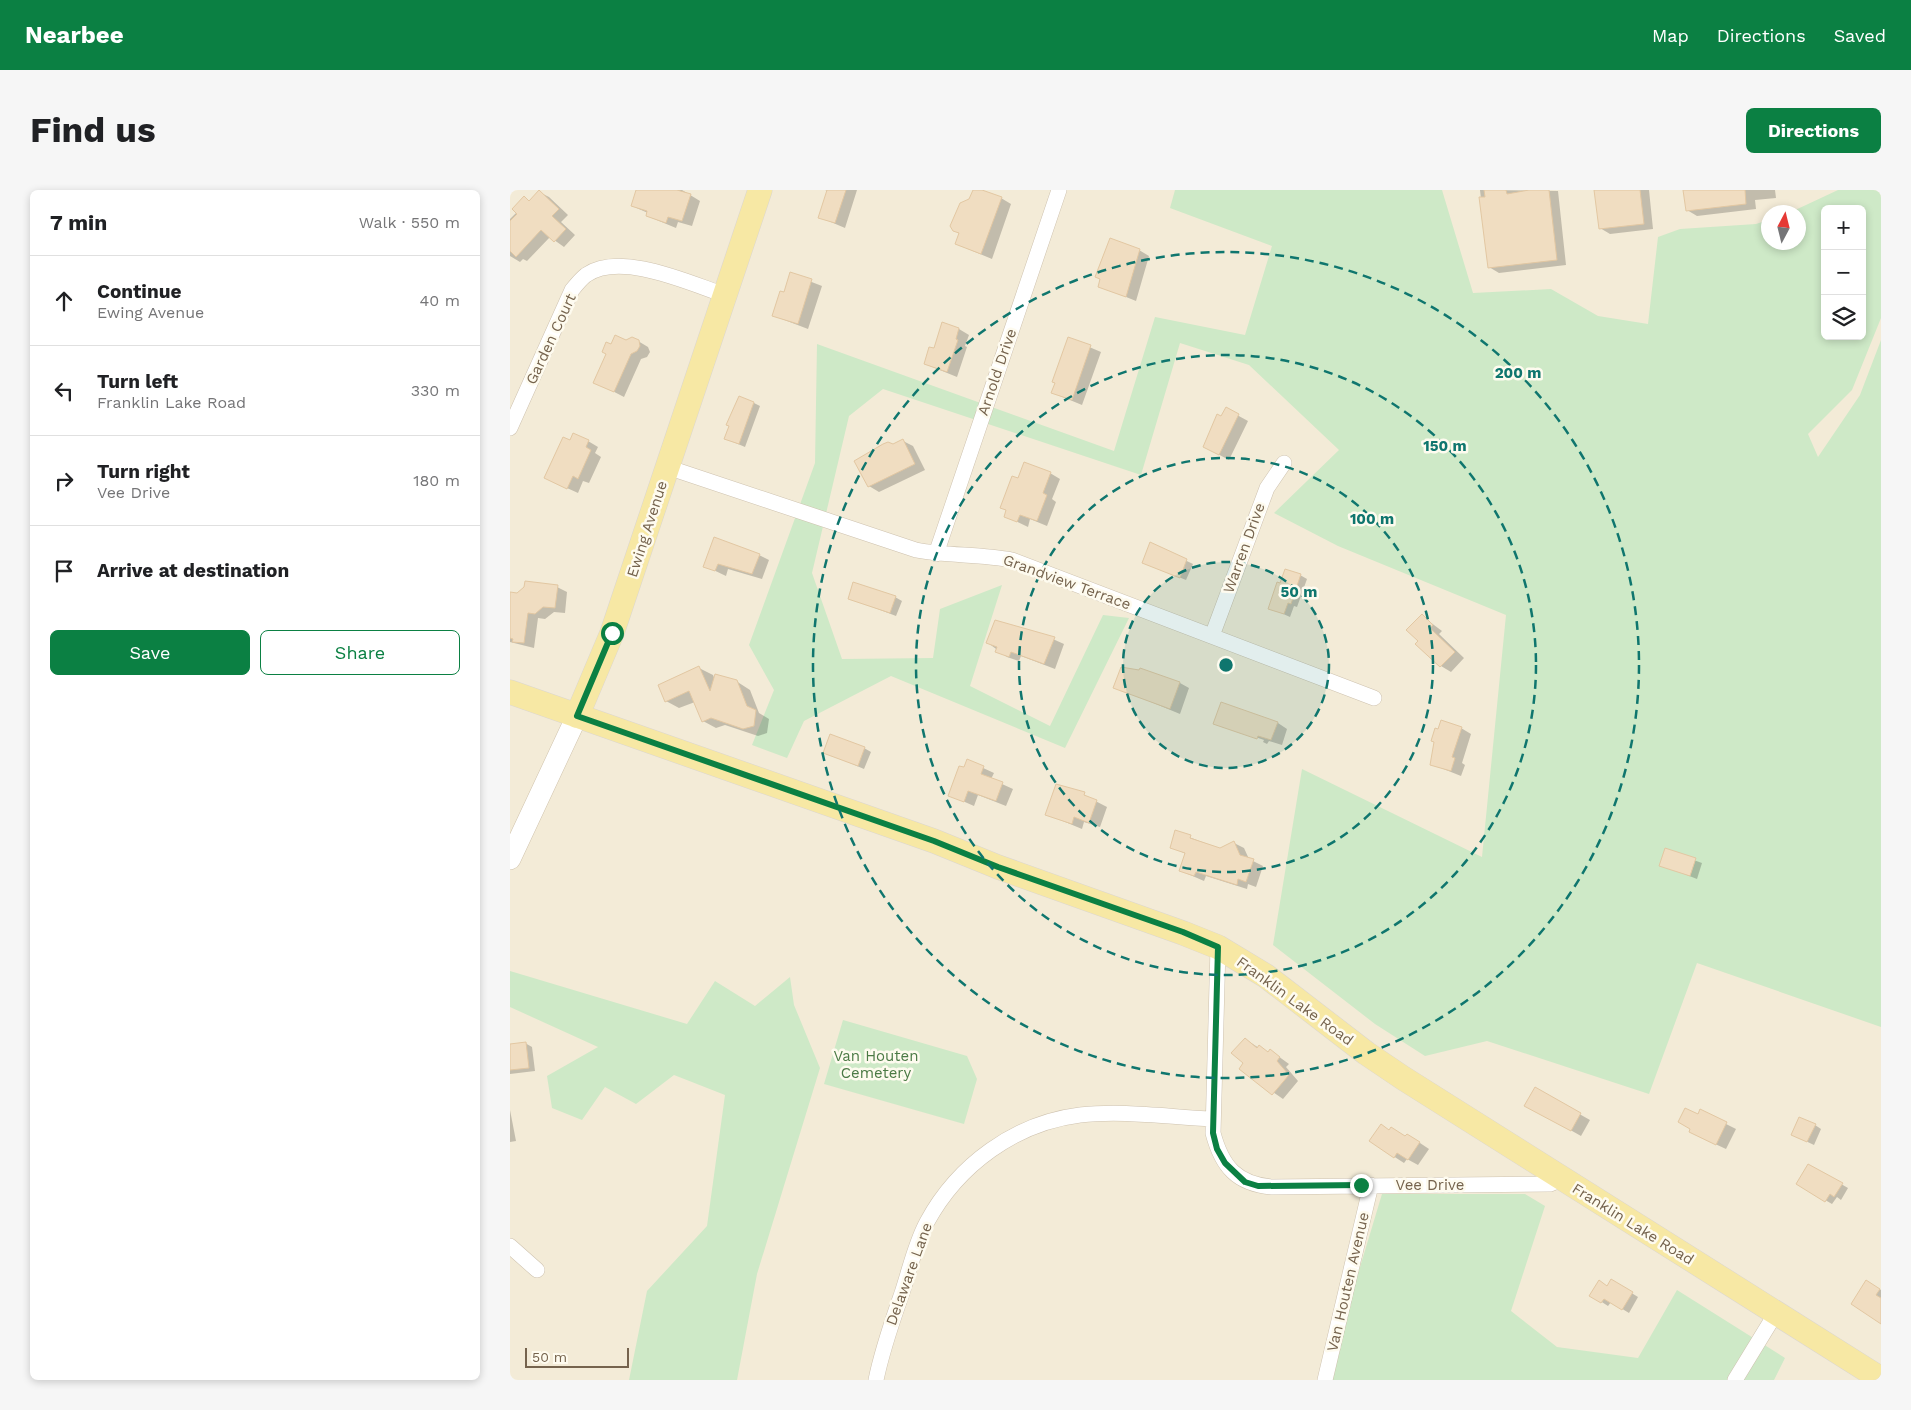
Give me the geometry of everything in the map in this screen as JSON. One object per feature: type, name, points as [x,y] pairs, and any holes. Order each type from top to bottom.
[{"type":"main road","name":"Ewing Avenue","points":[[510,859],[577,716],[612,633],[760,190]]},
{"type":"main road","name":"Franklin Lake Road","points":[[510,692],[934,841],[998,867],[1183,932],[1218,947],[1266,976],[1366,1053],[1562,1179],[1881,1379]]},
{"type":"street","name":"Arnold Drive","points":[[936,554],[1059,190]]},
{"type":"street","name":"Garden Court","points":[[510,428],[572,290],[586,275],[604,268],[628,266],[645,269],[725,295]]},
{"type":"street","name":"Warren Drive","points":[[1212,636],[1267,488],[1284,463]]},
{"type":"street","name":"Grandview Terrace","points":[[667,467],[916,550],[936,554],[988,555],[1012,560],[1374,698]]},
{"type":"street","name":"Vee Drive","points":[[1218,947],[1212,1120],[1217,1149],[1225,1163],[1245,1182],[1272,1188],[1371,1185],[1550,1184],[1562,1179]]},
{"type":"street","name":"Delaware Lane","points":[[876,1380],[881,1354],[915,1249],[927,1223],[946,1192],[977,1160],[1022,1132],[1048,1122],[1080,1115],[1104,1113],[1212,1120]]},
{"type":"street","name":"Van Houten Avenue","points":[[1325,1380],[1371,1185]]},
{"type":"street","points":[[510,1246],[537,1270]]},
{"type":"street","points":[[1735,1380],[1776,1313]]},
{"type":"shaded area","points":[[510,190],[1881,190],[1881,1380],[510,1380]]},
{"type":"green space","points":[[1175,190],[1442,190],[1473,293],[1551,289],[1598,316],[1648,324],[1658,237],[1680,229],[1761,222],[1761,250],[1806,250],[1806,205],[1838,190],[1881,190],[1881,318],[1852,390],[1808,434],[1818,457],[1860,395],[1881,340],[1881,1027],[1697,963],[1649,1094],[1487,1041],[1425,1056],[1375,1024],[1273,945],[1302,769],[1482,857],[1506,615],[1338,546],[1274,513],[1339,450],[1249,365],[1180,343],[1141,475],[883,389],[849,416],[812,573],[842,659],[933,658],[940,609],[1002,585],[970,686],[1050,726],[1103,615],[1129,618],[1065,748],[891,676],[804,721],[787,758],[752,745],[774,690],[749,645],[815,463],[817,344],[1114,451],[1155,317],[1245,335],[1272,246],[1170,208]]},
{"type":"green space","points":[[510,971],[687,1024],[715,981],[755,1006],[790,977],[794,1005],[820,1068],[757,1274],[737,1380],[629,1380],[647,1291],[707,1226],[725,1095],[674,1075],[636,1104],[605,1087],[582,1120],[552,1108],[547,1076],[598,1047],[510,1007]]},
{"type":"green space","name":"Van Houten Cemetery","points":[[843,1020],[967,1056],[977,1079],[964,1124],[824,1084]]},
{"type":"green space","points":[[1382,1194],[1525,1194],[1545,1206],[1511,1311],[1557,1347],[1638,1358],[1677,1290],[1785,1358],[1774,1380],[1326,1380]]},
{"type":"building","points":[[539,190],[559,209],[552,216],[566,229],[554,242],[541,230],[516,257],[510,251],[510,221],[517,214],[512,209],[524,196],[529,201]]},
{"type":"building","points":[[636,190],[677,190],[691,194],[682,221],[668,217],[666,223],[646,216],[647,211],[631,206]]},
{"type":"building","points":[[827,190],[846,190],[835,223],[818,218]]},
{"type":"building","points":[[973,190],[982,190],[1002,197],[981,254],[955,244],[959,233],[953,231],[950,226],[960,203],[969,199]]},
{"type":"building","points":[[1484,190],[1506,190],[1507,194],[1529,190],[1549,190],[1557,260],[1488,268],[1479,197],[1485,197]]},
{"type":"building","points":[[1594,190],[1640,190],[1644,224],[1599,229]]},
{"type":"building","points":[[1683,190],[1745,190],[1746,204],[1686,211]]},
{"type":"building","points":[[1110,238],[1140,249],[1126,297],[1098,287],[1100,279],[1095,277]]},
{"type":"building","points":[[790,272],[812,279],[798,324],[772,316],[780,291],[784,292]]},
{"type":"building","points":[[942,322],[959,328],[956,339],[958,340],[947,372],[924,364],[929,347],[934,348]]},
{"type":"building","points":[[615,335],[626,340],[632,337],[639,340],[640,346],[637,351],[631,354],[614,392],[593,383],[606,354],[602,352],[606,342],[611,344]]},
{"type":"building","points":[[1068,337],[1091,345],[1072,400],[1051,393],[1055,383],[1052,382]]},
{"type":"building","points":[[739,396],[754,402],[739,444],[724,439],[729,426],[726,425]]},
{"type":"building","points":[[1226,407],[1239,414],[1219,455],[1203,447],[1217,414],[1221,416]]},
{"type":"building","points":[[573,433],[589,440],[586,447],[591,450],[578,479],[573,476],[567,489],[544,478],[563,437],[570,440]]},
{"type":"building","points":[[903,439],[915,464],[868,487],[854,461],[883,444],[888,442],[893,444]]},
{"type":"building","points":[[1024,462],[1051,472],[1043,493],[1047,495],[1037,521],[1020,515],[1017,522],[1004,517],[1006,510],[1000,508],[1012,476],[1018,478]]},
{"type":"building","points":[[714,537],[760,554],[752,574],[718,564],[715,571],[703,567]]},
{"type":"building","points":[[1150,542],[1187,559],[1180,578],[1142,563]]},
{"type":"building","points":[[1285,569],[1301,574],[1291,604],[1288,603],[1284,614],[1268,609],[1277,582],[1280,583]]},
{"type":"building","points":[[525,581],[558,585],[555,608],[543,607],[535,614],[528,613],[524,643],[512,642],[513,639],[510,638],[510,592],[517,593],[524,587]]},
{"type":"building","points":[[853,582],[896,596],[890,613],[848,599]]},
{"type":"building","points":[[1422,614],[1433,625],[1430,628],[1455,652],[1440,667],[1415,644],[1418,641],[1406,630]]},
{"type":"building","points":[[995,620],[1055,637],[1044,664],[1011,652],[1009,657],[995,652],[997,647],[986,643]]},
{"type":"building","points":[[699,666],[710,691],[715,674],[737,680],[747,706],[756,710],[754,726],[743,729],[711,718],[702,722],[689,691],[665,702],[658,685]]},
{"type":"building","points":[[1121,667],[1139,670],[1140,668],[1180,682],[1170,709],[1113,688]]},
{"type":"building","points":[[1221,702],[1278,722],[1271,740],[1258,736],[1257,739],[1213,724]]},
{"type":"building","points":[[1441,720],[1462,727],[1452,757],[1455,758],[1451,771],[1430,765],[1434,742],[1431,741],[1435,728],[1438,729]]},
{"type":"building","points":[[830,734],[865,747],[858,766],[823,753]]},
{"type":"building","points":[[967,759],[984,766],[981,774],[1003,782],[996,801],[968,791],[964,802],[948,796],[959,766],[964,767]]},
{"type":"building","points":[[1056,784],[1085,792],[1084,795],[1097,800],[1089,823],[1074,817],[1072,824],[1045,815]]},
{"type":"building","points":[[1175,830],[1191,835],[1190,838],[1220,848],[1234,841],[1240,855],[1254,859],[1246,882],[1238,879],[1237,885],[1196,872],[1194,876],[1179,871],[1185,853],[1170,848]]},
{"type":"building","points":[[1665,848],[1696,858],[1690,876],[1659,866]]},
{"type":"building","points":[[1245,1038],[1257,1048],[1259,1045],[1268,1052],[1270,1049],[1280,1057],[1277,1061],[1289,1075],[1272,1095],[1239,1069],[1243,1063],[1231,1053]]},
{"type":"building","points":[[526,1042],[529,1068],[510,1070],[510,1044]]},
{"type":"building","points":[[1535,1087],[1581,1113],[1571,1131],[1524,1106]]},
{"type":"building","points":[[1685,1108],[1698,1114],[1700,1109],[1727,1122],[1716,1145],[1689,1132],[1690,1129],[1678,1122]]},
{"type":"building","points":[[1799,1117],[1816,1124],[1807,1142],[1791,1135]]},
{"type":"building","points":[[1381,1124],[1389,1130],[1391,1127],[1405,1136],[1407,1134],[1420,1142],[1408,1160],[1397,1153],[1394,1158],[1369,1141]]},
{"type":"building","points":[[1808,1164],[1843,1183],[1834,1197],[1830,1194],[1825,1202],[1796,1184]]},
{"type":"building","points":[[1611,1279],[1633,1292],[1622,1310],[1604,1299],[1601,1303],[1589,1296],[1599,1280],[1607,1286]]},
{"type":"building","points":[[1866,1280],[1880,1289],[1876,1295],[1881,1298],[1881,1324],[1851,1304]]},
{"type":"route","points":[[612,633],[577,716],[934,841],[998,867],[1183,932],[1218,947],[1212,1120],[1217,1149],[1225,1163],[1234,1174],[1245,1182],[1258,1186],[1272,1188],[1361,1185]]}]
